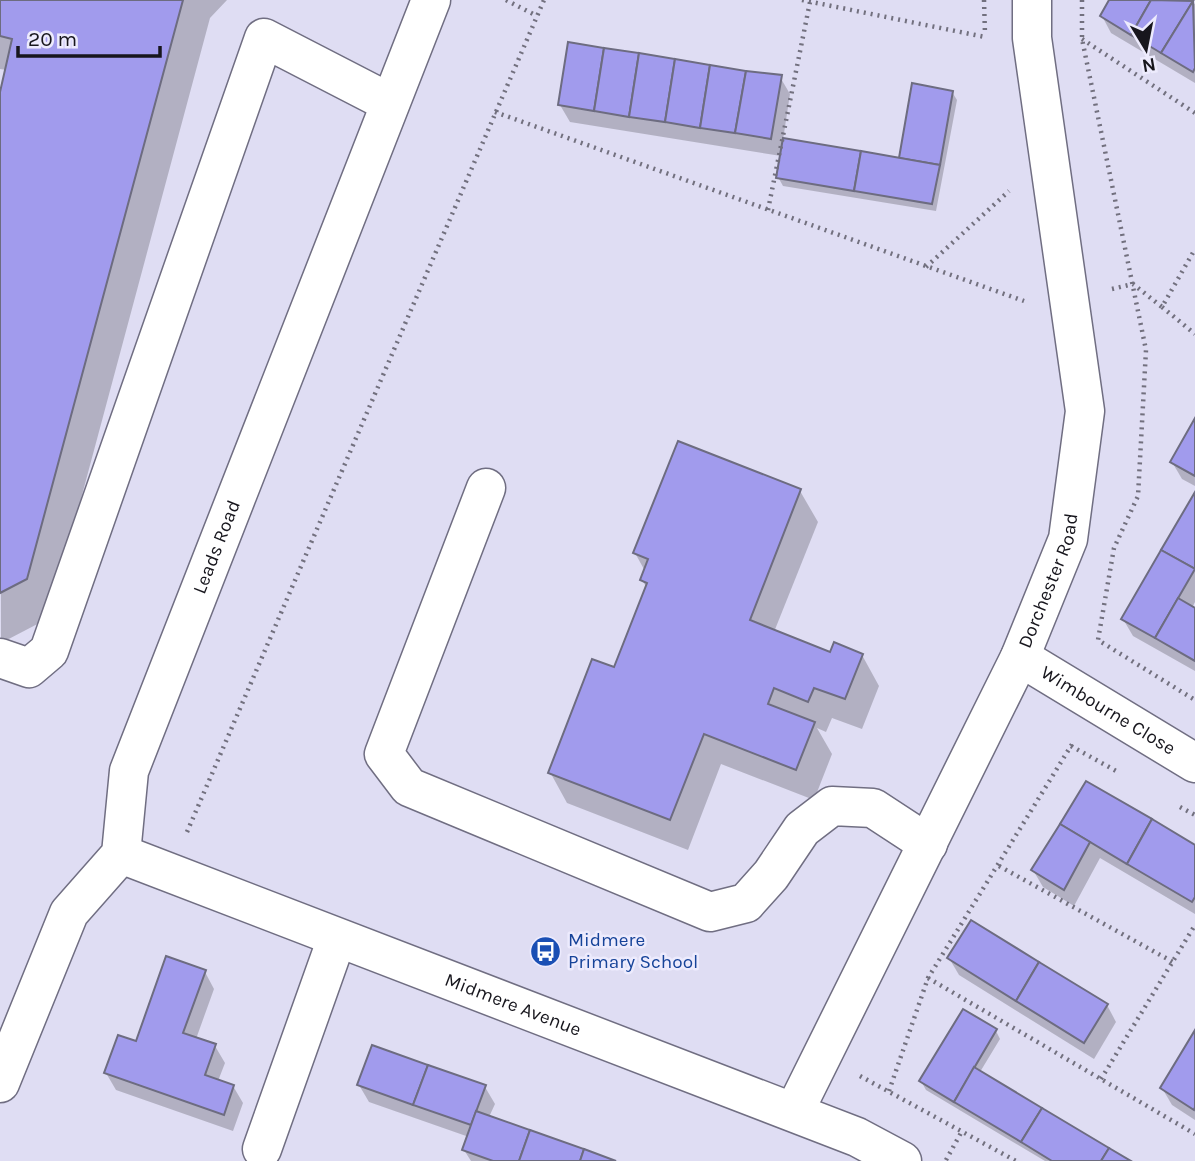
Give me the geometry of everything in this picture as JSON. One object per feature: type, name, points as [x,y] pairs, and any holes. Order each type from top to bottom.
[{"type":"street","name":"Leads Road","points":[[121,854],[129,771],[431,0]]},
{"type":"street","name":"Dorchester Road","points":[[794,1112],[1020,657],[1068,539],[1085,411],[1066,261],[1032,37],[1032,0]]},
{"type":"street","points":[[0,658],[29,668],[49,651],[264,38],[390,103]]},
{"type":"street","points":[[486,488],[384,754],[409,787],[710,912],[746,903],[771,875],[802,829],[832,806],[873,808],[928,844]]},
{"type":"street","name":"Wimbourne Close","points":[[1020,657],[1195,763]]},
{"type":"street","points":[[0,1083],[69,913],[121,854]]},
{"type":"street","name":"Midmere Avenue","points":[[121,854],[794,1112],[852,1149],[902,1161]]},
{"type":"street","points":[[262,1149],[337,938]]},
{"type":"path","points":[[506,0],[537,16]]},
{"type":"path","points":[[169,874],[544,0]]},
{"type":"path","points":[[802,0],[985,37]]},
{"type":"path","points":[[1082,0],[1082,39],[1146,350],[1138,496],[1114,548],[1098,640],[1195,700]]},
{"type":"path","points":[[768,210],[810,2]]},
{"type":"path","points":[[1082,39],[1195,113]]},
{"type":"path","points":[[495,112],[1025,302],[1069,299],[1133,284]]},
{"type":"path","points":[[926,267],[1010,190]]},
{"type":"path","points":[[1162,307],[1195,248]]},
{"type":"path","points":[[1133,284],[1195,334]]},
{"type":"path","points":[[889,1091],[929,978],[1099,705]]},
{"type":"path","points":[[999,866],[1173,962]]},
{"type":"path","points":[[1101,1079],[1195,925]]},
{"type":"path","points":[[929,978],[1195,1134]]},
{"type":"path","points":[[822,1056],[1016,1161]]},
{"type":"path","points":[[946,1161],[962,1131]]},
{"type":"building","points":[[0,0],[183,0],[27,579],[0,593],[0,92],[12,39],[0,36]]},
{"type":"building","points":[[1109,0],[1151,0],[1131,35],[1100,16]]},
{"type":"building","points":[[1151,0],[1193,1],[1161,53],[1131,35]]},
{"type":"building","points":[[1193,1],[1195,68],[1193,72],[1161,53]]},
{"type":"building","points":[[568,42],[604,48],[594,111],[558,105]]},
{"type":"building","points":[[604,48],[639,53],[629,117],[594,111]]},
{"type":"building","points":[[639,53],[675,59],[665,122],[629,117]]},
{"type":"building","points":[[675,59],[710,65],[700,128],[665,122]]},
{"type":"building","points":[[710,65],[746,71],[735,133],[700,128]]},
{"type":"building","points":[[746,71],[782,75],[771,139],[735,133]]},
{"type":"building","points":[[912,83],[953,91],[940,165],[899,158]]},
{"type":"building","points":[[783,138],[861,151],[854,191],[776,178]]},
{"type":"building","points":[[861,151],[940,165],[932,204],[854,191]]},
{"type":"building","points":[[1195,418],[1195,476],[1170,462]]},
{"type":"building","points":[[678,441],[801,489],[750,620],[830,652],[834,642],[863,654],[845,699],[814,688],[808,702],[774,688],[768,704],[815,722],[796,770],[704,734],[670,820],[548,773],[592,659],[614,667],[647,583],[640,580],[648,559],[633,553]]},
{"type":"building","points":[[1195,492],[1195,569],[1161,550]]},
{"type":"building","points":[[1161,550],[1195,569],[1155,638],[1121,619]]},
{"type":"building","points":[[1178,598],[1195,608],[1195,661],[1155,638]]},
{"type":"building","points":[[1086,781],[1152,819],[1127,864],[1060,824]]},
{"type":"building","points":[[1152,819],[1195,845],[1195,897],[1192,902],[1127,864]]},
{"type":"building","points":[[1060,824],[1090,842],[1064,890],[1031,870]]},
{"type":"building","points":[[971,920],[1039,962],[1016,1001],[947,958]]},
{"type":"building","points":[[166,956],[206,970],[183,1033],[216,1044],[205,1075],[234,1085],[224,1115],[104,1073],[118,1035],[136,1041]]},
{"type":"building","points":[[1039,962],[1108,1004],[1084,1043],[1016,1001]]},
{"type":"building","points":[[963,1009],[997,1029],[954,1102],[919,1081]]},
{"type":"building","points":[[1195,1030],[1195,1107],[1194,1110],[1160,1088]]},
{"type":"building","points":[[372,1045],[428,1065],[413,1105],[357,1085]]},
{"type":"building","points":[[428,1065],[486,1085],[471,1125],[413,1105]]},
{"type":"building","points":[[974,1067],[1042,1108],[1021,1142],[954,1102]]},
{"type":"building","points":[[1042,1108],[1109,1148],[1101,1161],[1052,1161],[1021,1142]]},
{"type":"building","points":[[476,1111],[530,1130],[519,1161],[493,1161],[462,1150]]},
{"type":"building","points":[[530,1130],[584,1149],[580,1161],[519,1161]]},
{"type":"building","points":[[1109,1148],[1131,1161],[1101,1161]]},
{"type":"building","points":[[584,1149],[616,1161],[580,1161]]},
{"type":"place","name":"Midmere Primary School","points":[[545,951]]}]
